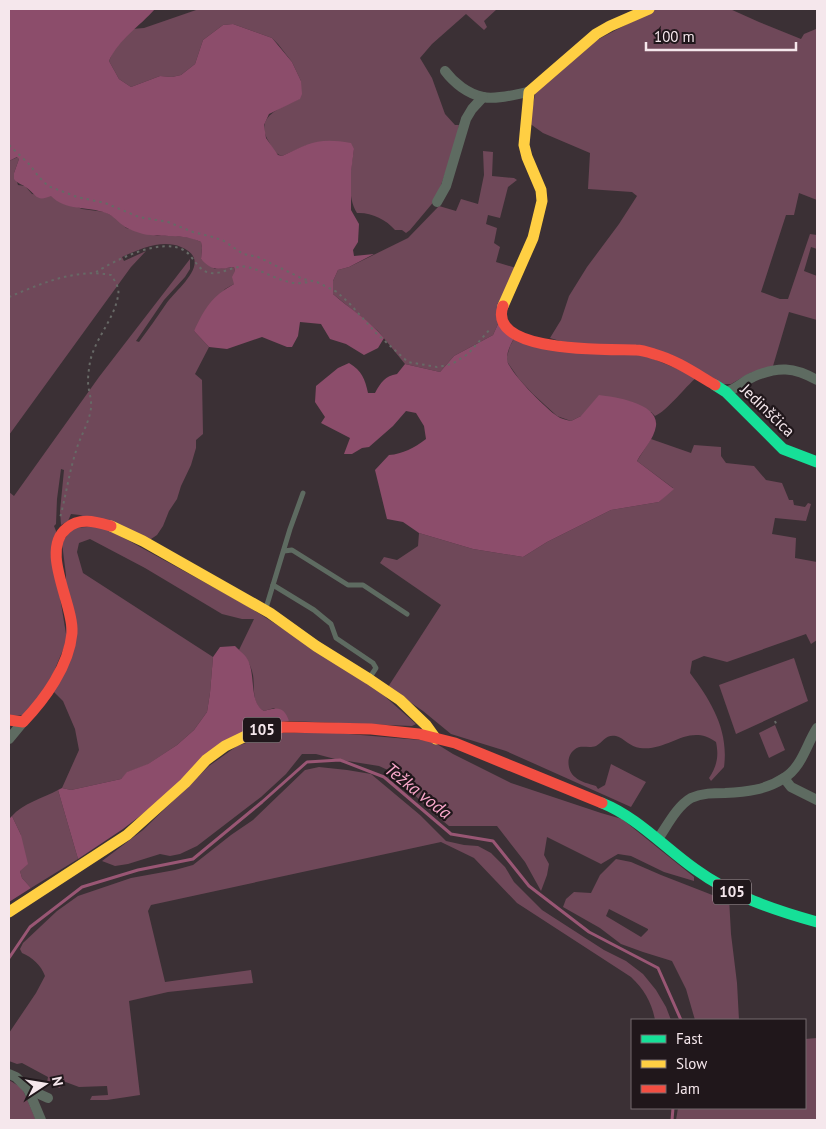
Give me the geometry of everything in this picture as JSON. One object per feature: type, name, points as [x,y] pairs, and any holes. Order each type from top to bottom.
[{"type":"street","points":[[502,312],[533,238],[542,201],[541,190],[526,157],[524,145],[530,92],[538,82],[596,34],[649,9]]},
{"type":"street","points":[[445,71],[451,80],[483,97],[530,92]]},
{"type":"street","points":[[437,202],[446,186],[466,119],[483,97]]},
{"type":"street","name":"Jedinščica","points":[[502,312],[502,320],[506,327],[513,333],[534,341],[575,349],[638,350],[656,354],[685,368],[726,392],[783,449],[817,462]]},
{"type":"street","points":[[726,392],[734,390],[752,377],[779,369],[796,370],[817,380]]},
{"type":"street","points":[[9,739],[31,715],[54,682],[65,659],[70,645],[72,630],[56,549],[58,539],[68,526],[88,520],[112,527],[137,538],[266,611],[323,651],[399,700],[430,729],[436,738]]},
{"type":"street","points":[[9,720],[23,722]]},
{"type":"street","name":"105","points":[[9,912],[127,835],[185,784],[206,760],[225,746],[254,732],[284,727],[371,729],[419,734],[454,744],[614,808],[632,819],[715,883],[753,902],[817,922]]},
{"type":"street","points":[[658,839],[682,806],[690,799],[709,793],[759,790],[784,778],[797,765],[817,728]]},
{"type":"street","points":[[784,778],[792,787],[817,800]]},
{"type":"street","points":[[9,1074],[16,1077],[28,1089],[42,1120]]},
{"type":"street","points":[[28,1089],[48,1098]]},
{"type":"lane","points":[[266,611],[304,493]]},
{"type":"lane","points":[[284,551],[292,550],[348,585],[363,585],[407,614]]},
{"type":"lane","points":[[273,585],[314,610],[331,624],[336,638],[374,662],[376,668],[369,679]]},
{"type":"path","points":[[9,145],[48,186],[77,197],[106,203],[139,217],[168,222],[193,232],[213,236],[243,254],[258,257],[303,279],[337,292],[376,333],[408,362],[437,367],[452,364],[468,354],[489,332],[502,312]]},
{"type":"path","points":[[94,273],[125,257],[154,247],[175,246],[186,251],[201,269],[210,273],[246,266],[294,283],[314,282]]},
{"type":"path","points":[[9,297],[34,286],[78,274],[94,273],[110,275],[115,281],[119,293],[113,314],[90,362],[88,382],[92,406],[87,426],[78,441],[60,518]]},
{"type":"path","points":[[775,721],[777,726]]},
{"type":"shaded area","points":[[9,9],[155,9],[118,46],[109,61],[119,79],[131,87],[160,76],[172,77],[181,75],[195,64],[203,40],[223,25],[233,24],[272,38],[292,62],[301,81],[302,94],[300,99],[269,114],[264,125],[266,138],[278,155],[282,156],[315,142],[322,141],[351,143],[354,149],[351,172],[351,210],[359,224],[358,242],[353,250],[354,256],[374,254],[349,267],[338,270],[333,281],[333,294],[366,320],[384,338],[378,348],[364,355],[346,344],[330,339],[321,324],[300,322],[298,336],[292,347],[287,347],[262,337],[227,349],[209,347],[194,331],[214,299],[234,284],[232,277],[235,271],[234,267],[220,269],[209,266],[201,259],[201,242],[194,239],[143,234],[125,227],[114,217],[106,213],[63,204],[51,196],[40,198],[16,181],[14,173],[19,159],[17,157],[9,161]]},
{"type":"shaded area","points":[[199,9],[497,9],[484,21],[487,27],[484,30],[466,14],[432,44],[420,58],[432,78],[445,114],[455,125],[459,125],[456,143],[436,199],[410,230],[406,233],[402,230],[395,230],[378,217],[357,213],[350,191],[354,149],[307,145],[282,156],[273,149],[265,133],[264,126],[271,114],[299,99],[301,81],[292,62],[272,38],[233,24],[223,25],[203,40],[195,64],[181,75],[172,77],[160,76],[131,87],[119,79],[109,61],[114,50],[132,29],[144,28]]},
{"type":"shaded area","points":[[656,9],[730,9],[801,39],[804,34],[816,29],[817,26],[817,200],[799,193],[794,215],[786,215],[761,292],[780,299],[788,299],[810,234],[817,235],[817,249],[811,247],[804,271],[817,276],[817,320],[789,312],[773,366],[750,373],[731,384],[723,384],[679,360],[577,346],[550,338],[561,320],[569,296],[637,196],[632,192],[588,189],[590,153],[543,133],[529,123],[536,90],[595,41]]},
{"type":"shaded area","points":[[483,151],[493,152],[492,176],[514,178],[517,180],[508,187],[500,218],[488,215],[486,224],[497,228],[494,243],[500,247],[496,262],[516,268],[498,324],[493,335],[454,356],[440,372],[405,364],[378,331],[333,294],[333,281],[338,270],[349,267],[408,238],[439,206],[456,211],[461,199],[478,204],[484,175]]},
{"type":"shaded area","points":[[18,157],[14,173],[18,185],[25,186],[32,194],[52,196],[82,209],[105,212],[116,218],[126,228],[157,236],[192,238],[201,242],[201,259],[215,269],[234,267],[235,271],[234,284],[225,289],[194,331],[209,347],[195,374],[202,380],[203,434],[196,440],[196,448],[191,465],[177,499],[157,535],[148,541],[80,515],[71,514],[68,521],[61,525],[60,511],[64,470],[61,469],[56,524],[54,526],[56,531],[56,573],[67,640],[50,681],[26,715],[9,716],[9,492],[14,496],[99,377],[190,259],[190,269],[185,277],[164,300],[136,341],[139,342],[166,304],[190,275],[194,267],[191,253],[174,245],[151,246],[122,257],[124,261],[146,251],[131,267],[9,435],[9,161]]},
{"type":"shaded area","points":[[498,324],[515,337],[508,353],[508,364],[537,398],[559,417],[571,421],[581,416],[599,395],[615,397],[635,403],[651,412],[655,418],[655,431],[637,461],[674,489],[659,502],[611,510],[547,542],[523,557],[473,549],[419,533],[403,522],[387,519],[375,470],[389,455],[408,450],[426,439],[424,426],[416,413],[406,411],[393,426],[369,447],[362,448],[352,454],[344,454],[350,438],[321,423],[325,417],[315,402],[316,386],[338,368],[349,363],[362,376],[368,393],[375,393],[384,380],[389,376],[397,374],[405,364],[440,372],[454,356],[493,335]]},
{"type":"shaded area","points":[[515,337],[639,353],[697,377],[665,409],[655,416],[651,412],[581,416],[571,421],[557,416],[533,394],[519,379],[506,360]]},
{"type":"shaded area","points":[[651,439],[691,453],[694,445],[721,447],[721,456],[726,463],[754,466],[766,480],[782,483],[789,500],[793,500],[794,505],[805,507],[808,503],[811,504],[806,521],[775,518],[772,534],[796,538],[795,558],[817,562],[817,640],[811,644],[806,634],[727,662],[704,656],[692,661],[690,673],[705,694],[717,717],[724,741],[724,767],[711,781],[709,778],[717,761],[716,742],[696,735],[650,748],[633,746],[619,737],[613,736],[607,737],[596,746],[579,747],[571,753],[569,767],[572,774],[577,779],[596,786],[598,789],[605,785],[611,764],[646,782],[631,807],[506,751],[451,734],[423,711],[388,687],[441,605],[380,563],[384,557],[397,560],[418,546],[419,533],[473,549],[523,557],[547,542],[611,510],[659,502],[673,488],[637,461]]},
{"type":"shaded area","points":[[102,526],[244,604],[373,686],[416,724],[412,726],[289,721],[274,708],[264,711],[255,700],[251,668],[239,650],[254,619],[242,619],[222,614],[145,568],[90,539],[79,543],[77,552],[83,573],[213,657],[210,693],[207,712],[194,730],[177,745],[147,765],[128,772],[121,779],[71,790],[62,788],[79,750],[75,729],[63,701],[52,690],[66,663],[66,575],[62,543],[72,528]]},
{"type":"shaded area","points":[[235,646],[249,663],[254,694],[259,707],[264,711],[280,709],[285,713],[289,721],[260,724],[123,829],[78,859],[58,790],[62,788],[71,790],[121,779],[127,772],[148,764],[177,745],[194,730],[207,712],[213,657],[220,647]]},
{"type":"shaded area","points":[[794,658],[808,701],[736,734],[719,685]]},
{"type":"shaded area","points":[[775,725],[785,750],[769,758],[759,733]]},
{"type":"shaded area","points":[[276,733],[337,733],[432,741],[453,754],[511,783],[622,819],[694,877],[694,881],[664,872],[631,856],[618,854],[601,864],[547,837],[544,855],[549,864],[541,891],[525,862],[497,826],[449,826],[390,771],[379,766],[316,754],[302,754],[286,774],[261,797],[197,846],[180,854],[170,856],[160,854],[128,864],[115,866],[102,861],[143,830],[209,766],[237,746]]},
{"type":"shaded area","points":[[319,767],[371,774],[420,815],[446,841],[478,846],[491,853],[505,867],[514,882],[542,910],[604,950],[626,961],[643,974],[656,990],[671,1019],[655,1019],[647,997],[631,977],[517,903],[474,858],[441,842],[151,905],[148,911],[165,982],[251,970],[253,983],[168,992],[129,1001],[140,1095],[107,1100],[90,1100],[92,1096],[108,1095],[107,1086],[79,1087],[63,1081],[60,1088],[47,1083],[48,1077],[22,1063],[17,1064],[9,1061],[9,1033],[45,976],[36,962],[22,953],[20,949],[23,943],[57,911],[78,896],[131,878],[193,865],[253,820],[305,770]]},
{"type":"shaded area","points":[[58,790],[78,859],[31,888],[22,878],[20,871],[21,835],[12,816],[27,805]]},
{"type":"shaded area","points":[[12,816],[21,835],[28,864],[20,871],[22,878],[31,888],[9,902],[9,819]]},
{"type":"shaded area","points":[[616,859],[631,862],[720,898],[729,898],[739,1019],[695,1019],[686,989],[672,961],[621,944],[600,928],[563,907],[566,899],[574,892],[591,893],[600,875]],"holes":[[[609,909],[648,930],[641,937],[606,916]]]},
{"type":"shaded area","points":[[817,1038],[817,1120],[676,1120],[678,1109],[806,1109],[806,1039]]},
{"type":"shaded area","points":[[9,1080],[22,1088],[36,1120],[9,1120]]},
{"type":"waterway","name":"Težka voda","points":[[9,958],[30,927],[82,887],[138,870],[193,859],[307,762],[340,760],[384,777],[451,834],[493,841],[529,886],[589,932],[658,968],[681,1019]]},
{"type":"waterway","name":"Težka voda","points":[[672,1120],[673,1109]]},
{"type":"traffic: fast","points":[[715,385],[726,392],[783,449],[817,462]]},
{"type":"traffic: fast","points":[[602,803],[627,816],[709,879],[769,907],[817,922]]},
{"type":"traffic: slow","points":[[503,306],[533,238],[542,201],[541,190],[524,145],[529,92],[596,34],[649,9]]},
{"type":"traffic: slow","points":[[111,526],[143,541],[270,613],[316,646],[400,700],[426,725],[436,739]]},
{"type":"traffic: slow","points":[[9,912],[127,835],[185,783],[206,760],[225,746],[254,732]]},
{"type":"traffic: jam","points":[[503,306],[503,322],[513,333],[531,341],[554,346],[645,351],[678,364],[715,385]]},
{"type":"traffic: jam","points":[[9,720],[23,722],[40,703],[61,670],[70,645],[71,621],[57,563],[56,550],[59,538],[67,528],[77,522],[88,521],[111,526]]},
{"type":"traffic: jam","points":[[254,732],[284,727],[371,729],[419,734],[455,743],[602,803]]}]
